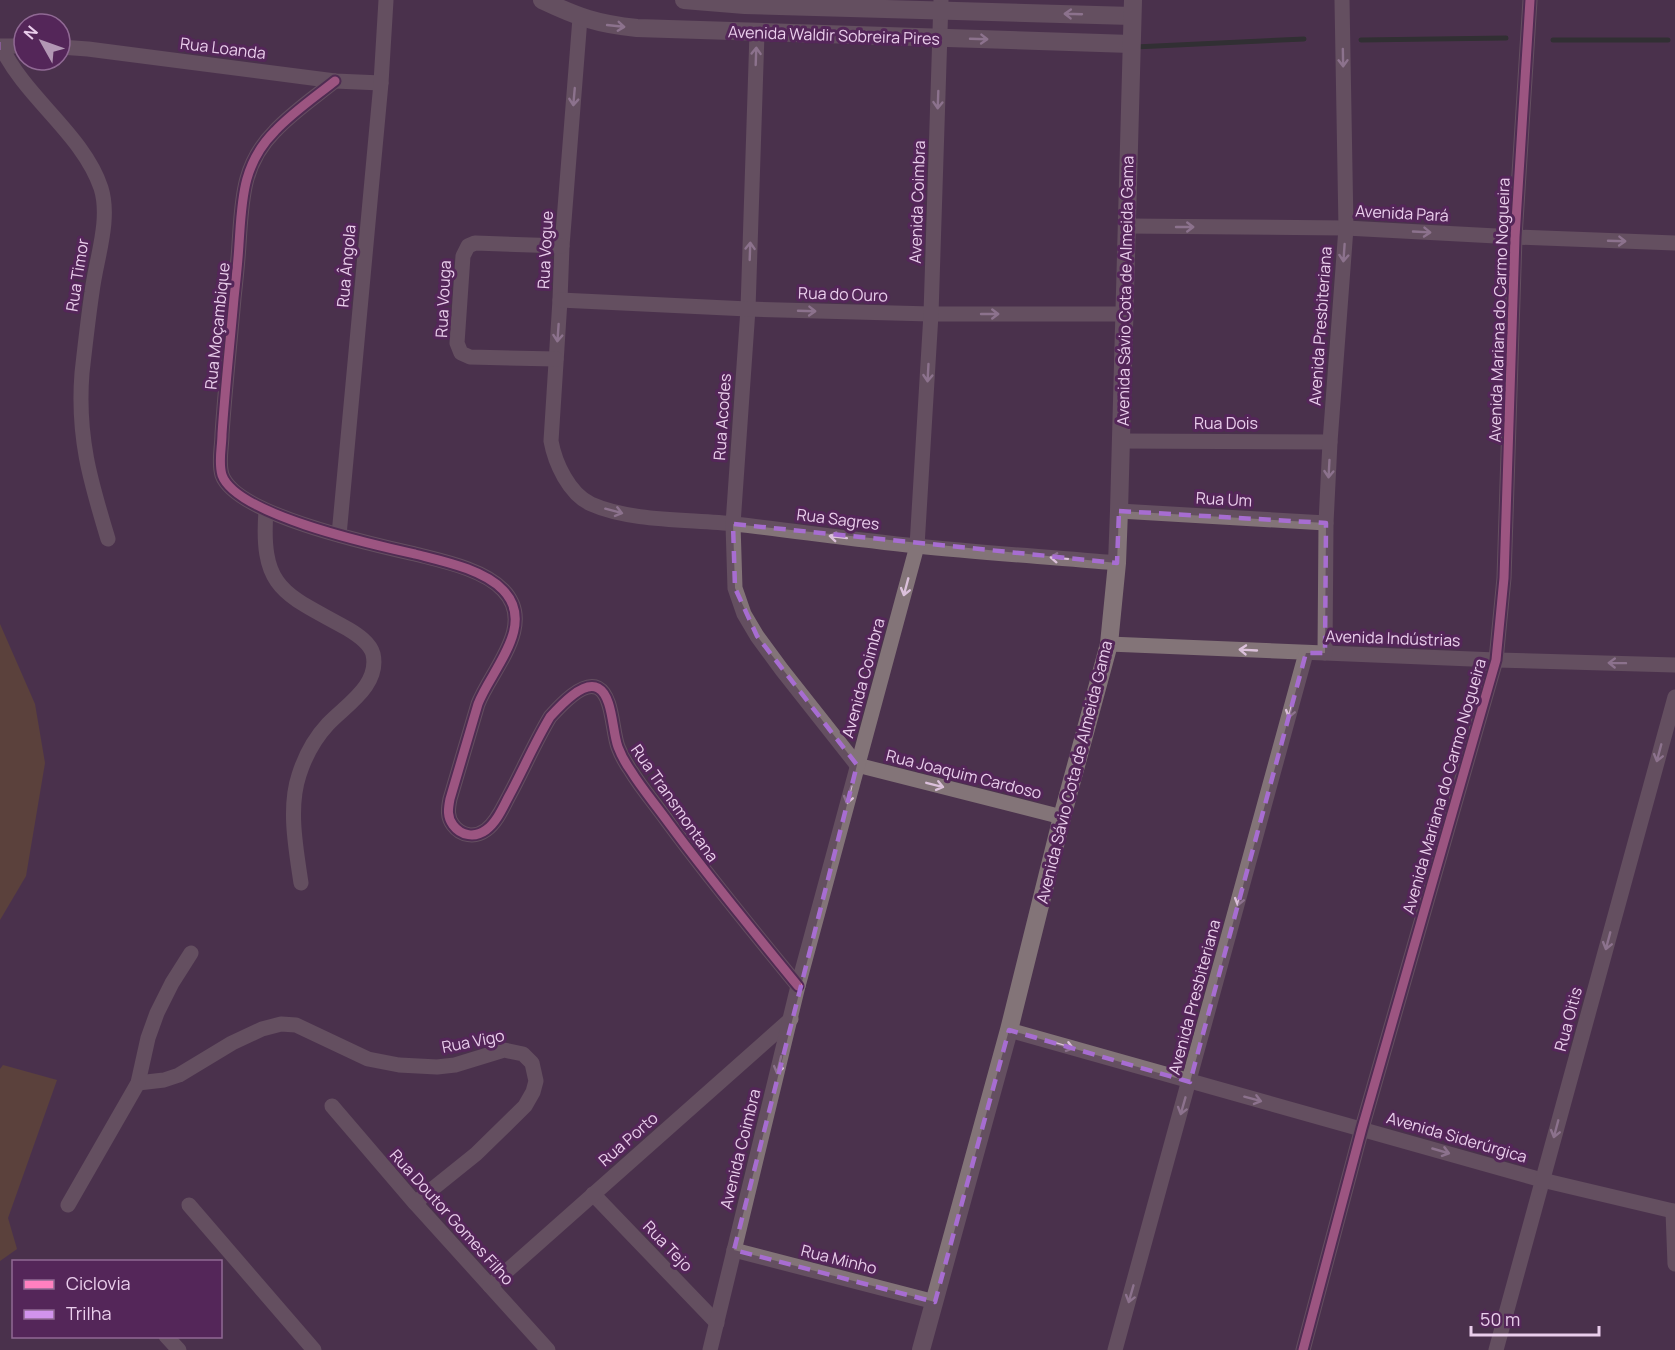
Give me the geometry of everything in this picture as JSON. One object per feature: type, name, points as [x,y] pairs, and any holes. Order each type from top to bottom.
[{"type":"street","name":"Rua Ângola","points":[[339,535],[381,83],[386,0]]},
{"type":"street","name":"Avenida Waldir Sobreira Pires","points":[[542,0],[580,18],[607,25],[637,28],[1131,44]]},
{"type":"street","name":"Avenida Waldir Sobreira Pires","points":[[684,0],[1132,8]]},
{"type":"street","name":"Avenida Presbiteriana","points":[[1324,654],[1330,442],[1346,228],[1342,0]]},
{"type":"street","name":"Avenida Mariana do Carmo Nogueira","points":[[1303,1350],[1362,1128],[1496,660],[1504,578],[1515,237],[1530,0]]},
{"type":"street","name":"Avenida Coimbra","points":[[710,1350],[798,986],[917,546],[931,314],[941,5]]},
{"type":"street","name":"Avenida Sávio Cota de Almeida Gama","points":[[921,1350],[1009,1030],[1062,817],[1109,644],[1117,563],[1119,511],[1132,8]]},
{"type":"street","name":"Rua Vogue","points":[[567,480],[553,452],[551,441],[562,246],[580,18]]},
{"type":"street","name":"Rua Acodes","points":[[756,33],[748,309],[733,524],[735,588],[744,614],[757,636],[858,765]]},
{"type":"street","name":"Rua Timor","points":[[1,46],[12,69],[88,160],[101,189],[104,216],[89,312],[82,375],[81,418],[86,460],[108,539]]},
{"type":"street","name":"Rua Loanda","points":[[72,48],[335,81],[381,83]]},
{"type":"street","name":"Rua Moçambique","points":[[335,81],[274,132],[256,156],[247,174],[242,195],[220,466],[223,477],[231,489],[242,498],[266,511],[339,535]]},
{"type":"street","name":"Avenida Pará","points":[[1126,226],[1346,228],[1675,243]]},
{"type":"street","name":"Rua Vouga","points":[[556,359],[470,357],[461,353],[457,343],[463,256],[468,246],[475,243],[562,246]]},
{"type":"street","name":"Rua do Ouro","points":[[560,300],[748,309],[931,314],[1124,314]]},
{"type":"street","name":"Rua Dois","points":[[1121,441],[1330,442]]},
{"type":"street","name":"Rua Sagres","points":[[567,480],[588,503],[624,514],[733,524],[917,546],[1117,563]]},
{"type":"street","points":[[266,511],[268,560],[272,573],[281,586],[307,608],[357,635],[367,644],[373,654],[374,667],[369,681],[346,708],[328,724],[312,745],[299,776],[294,803],[301,883]]},
{"type":"street","name":"Rua Um","points":[[1119,511],[1326,523]]},
{"type":"street","name":"Rua Transmontana","points":[[339,535],[457,564],[486,578],[502,589],[512,602],[515,617],[513,638],[483,690],[450,799],[448,811],[450,821],[456,829],[473,836],[486,830],[498,815],[550,717],[564,702],[578,692],[594,686],[606,697],[618,747],[631,771],[714,885],[798,986]]},
{"type":"street","name":"Avenida Indústrias","points":[[1109,644],[1324,654],[1675,665]]},
{"type":"street","name":"Avenida Presbiteriana","points":[[1115,1350],[1306,653]]},
{"type":"street","name":"Rua Oitis","points":[[1496,1350],[1675,697]]},
{"type":"street","name":"Rua Joaquim Cardoso","points":[[858,765],[1062,817]]},
{"type":"street","points":[[68,1205],[138,1083],[148,1038],[157,1013],[171,983],[191,952]]},
{"type":"street","name":"Rua Porto","points":[[490,1286],[791,1019]]},
{"type":"street","name":"Rua Vigo","points":[[138,1083],[164,1080],[179,1075],[232,1043],[261,1029],[280,1024],[296,1025],[368,1059],[399,1065],[437,1067],[455,1065],[504,1050],[523,1054],[532,1063],[536,1081],[525,1106],[477,1154],[415,1203]]},
{"type":"street","name":"Avenida Siderúrgica","points":[[1009,1030],[1542,1180],[1674,1209],[1675,1264]]},
{"type":"street","name":"Rua Doutor Gomes Filho","points":[[332,1106],[415,1203],[548,1350]]},
{"type":"street","name":"Rua Tejo","points":[[593,1194],[717,1323]]},
{"type":"street","points":[[189,1205],[314,1350]]},
{"type":"street","name":"Rua Minho","points":[[734,1250],[935,1302]]},
{"type":"street","points":[[168,1338],[178,1350]]},
{"type":"highlighted area","points":[[1119,511],[1326,523],[1325,653],[1306,653],[1190,1082],[1009,1030],[935,1302],[734,1250],[857,765],[757,636],[735,588],[733,524],[1117,563]]},
{"type":"shaded area","points":[[0,624],[35,704],[45,763],[26,876],[0,920]]},
{"type":"shaded area","points":[[3,1065],[57,1080],[8,1218],[17,1249],[0,1261],[0,1069]]},
{"type":"waterway","points":[[1361,40],[1506,38]]},
{"type":"waterway","points":[[1135,47],[1304,39]]},
{"type":"waterway","points":[[1553,40],[1668,40]]},
{"type":"cycle path","points":[[1303,1350],[1362,1128],[1496,660],[1504,578],[1515,237],[1530,0]]},
{"type":"cycle path","points":[[335,81],[275,131],[256,156],[246,183],[241,212],[220,460],[222,475],[233,490],[252,503],[279,515],[340,536],[462,567],[485,576],[503,590],[512,604],[515,618],[513,632],[501,662],[478,704],[450,799],[449,816],[456,829],[464,834],[473,835],[482,833],[490,827],[497,819],[550,717],[565,701],[579,691],[585,688],[598,688],[607,698],[619,750],[635,778],[732,905],[798,986]]}]
